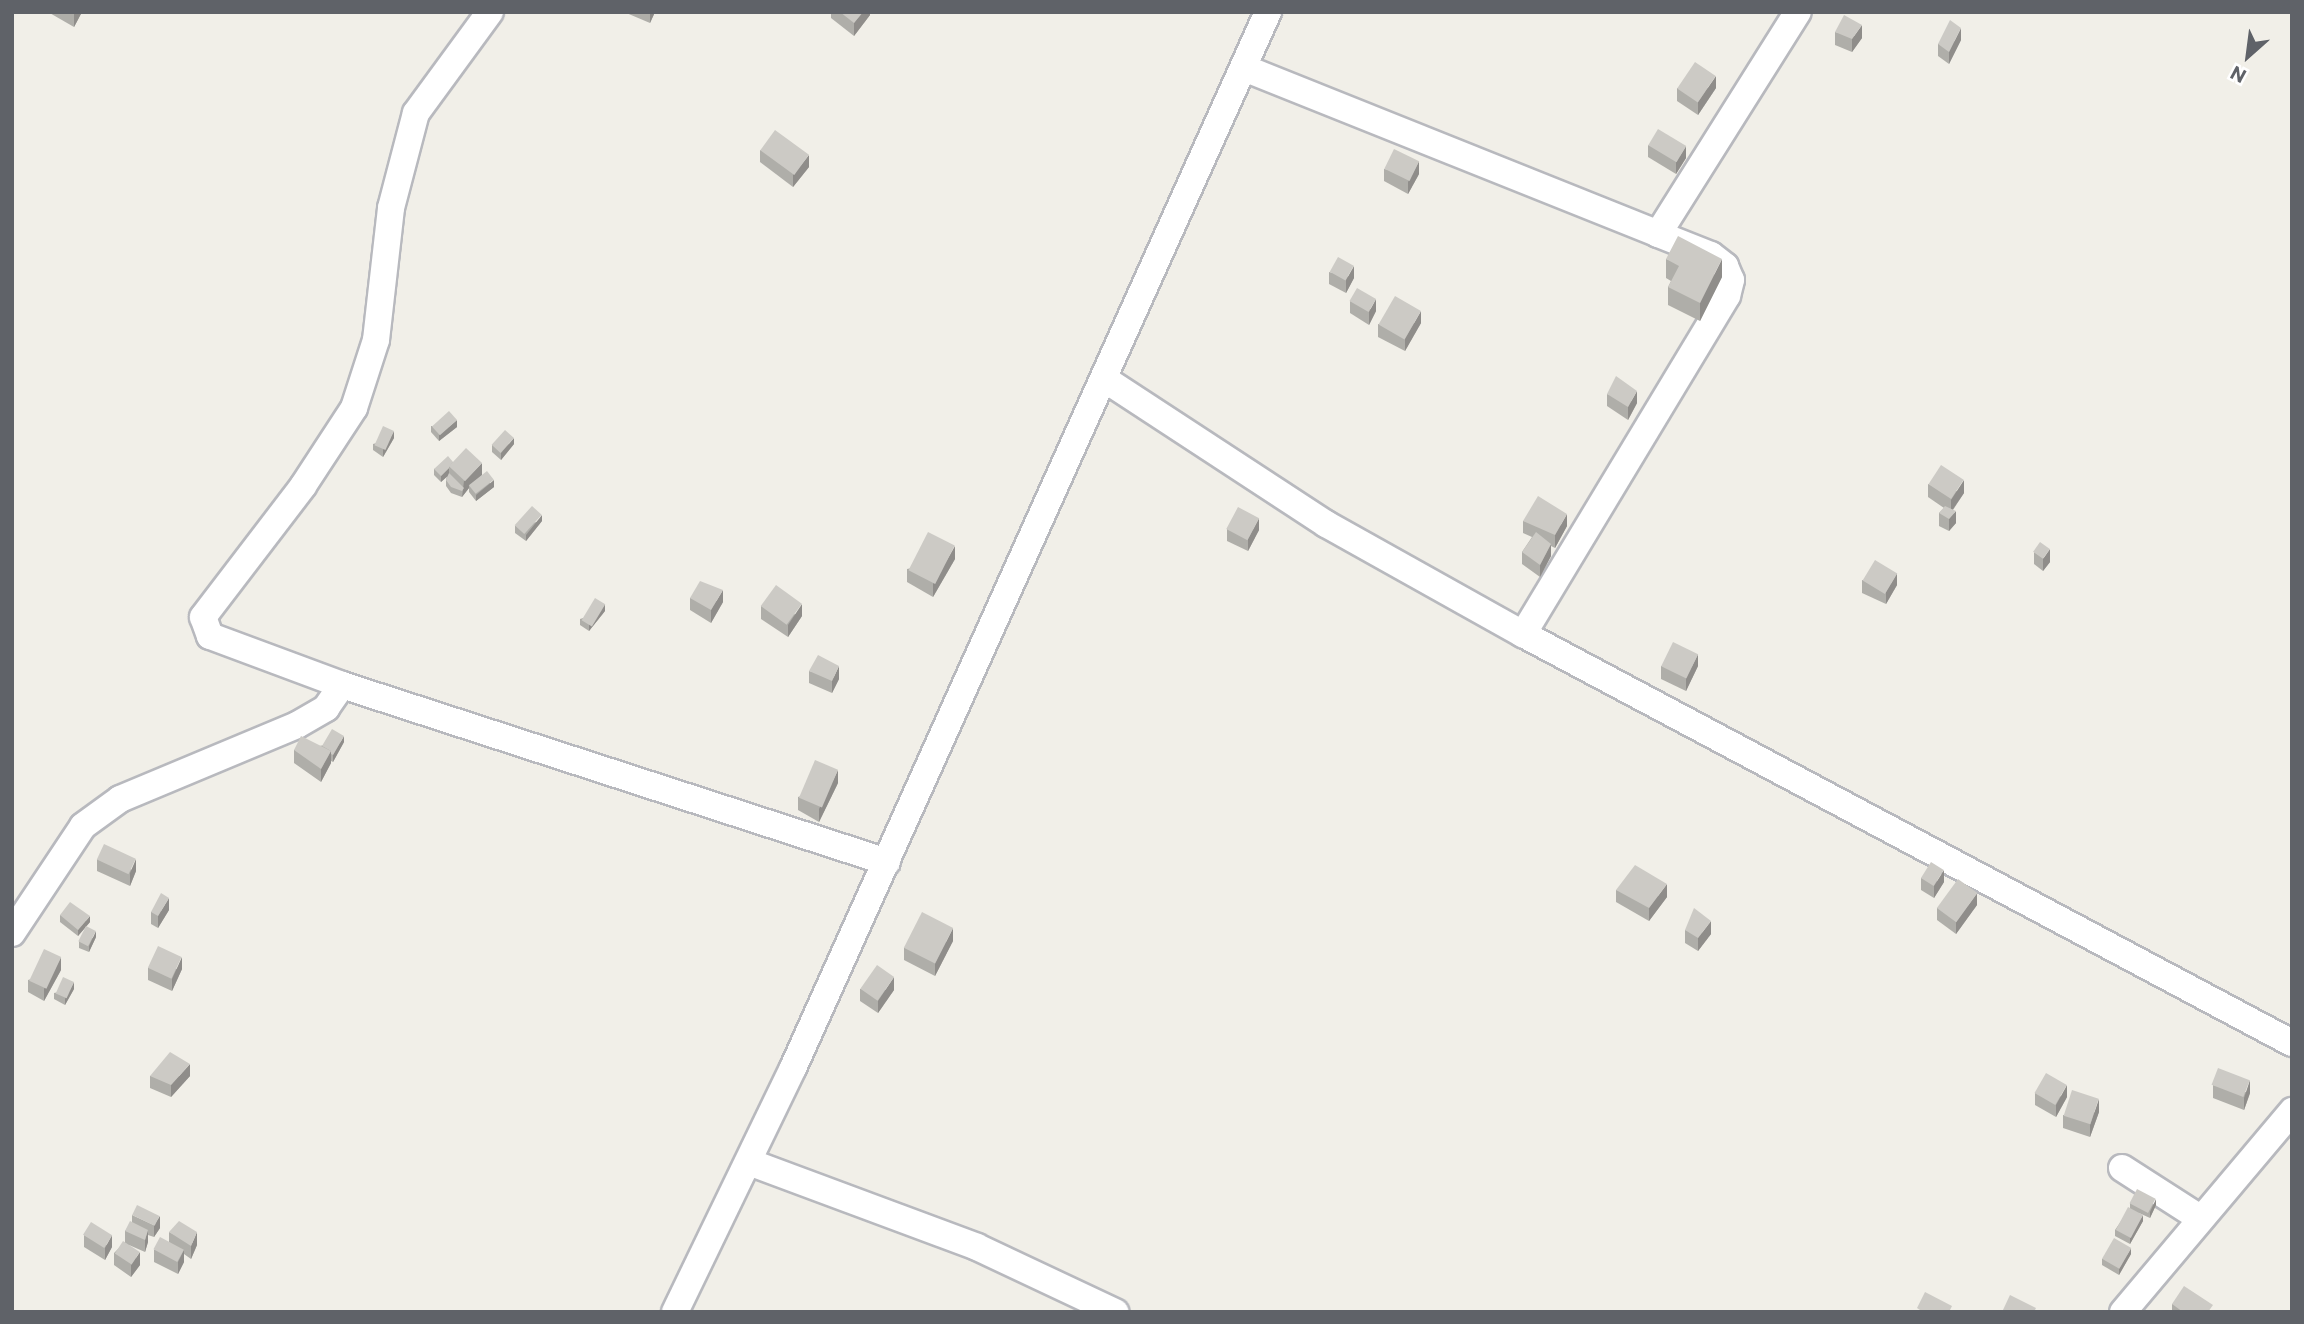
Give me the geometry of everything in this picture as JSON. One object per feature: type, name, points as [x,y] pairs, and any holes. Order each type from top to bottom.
[{"type":"street","points":[[490,12],[416,113],[391,208],[376,340],[354,408],[303,486],[203,617],[203,628],[210,636],[342,685],[887,862]]},
{"type":"street","points":[[675,1312],[749,1162],[887,862],[1106,380],[1268,12]]},
{"type":"street","points":[[1658,234],[1798,12]]},
{"type":"street","points":[[1244,68],[1711,255],[1725,266],[1731,280],[1727,296],[1523,634]]},
{"type":"street","points":[[1106,380],[1326,524],[1523,634],[2292,1043]]},
{"type":"street","points":[[12,933],[83,826],[120,799],[297,725],[327,708],[342,685]]},
{"type":"street","points":[[2123,1312],[2292,1111]]},
{"type":"street","points":[[749,1162],[976,1247],[1115,1312]]},
{"type":"street","points":[[2122,1168],[2200,1218]]},
{"type":"building","points":[[840,12],[863,12],[854,23]]},
{"type":"building","points":[[1844,15],[1862,25],[1852,39],[1835,32]]},
{"type":"building","points":[[1950,20],[1961,28],[1949,52],[1938,44]]},
{"type":"building","points":[[1695,62],[1716,76],[1698,103],[1677,89]]},
{"type":"building","points":[[1658,129],[1686,146],[1677,162],[1648,145]]},
{"type":"building","points":[[775,130],[809,155],[794,175],[760,150]]},
{"type":"building","points":[[1394,149],[1419,161],[1410,181],[1384,169]]},
{"type":"building","points":[[1678,236],[1722,259],[1700,303],[1668,287],[1679,266],[1666,259]]},
{"type":"building","points":[[1338,257],[1354,266],[1346,281],[1330,272]]},
{"type":"building","points":[[1357,288],[1376,299],[1369,312],[1350,301]]},
{"type":"building","points":[[1395,296],[1421,311],[1404,340],[1378,325]]},
{"type":"building","points":[[1616,376],[1637,391],[1628,407],[1607,394]]},
{"type":"building","points":[[449,411],[457,420],[440,435],[432,426]]},
{"type":"building","points":[[383,426],[394,431],[385,450],[374,445]]},
{"type":"building","points":[[505,430],[514,438],[501,453],[492,445]]},
{"type":"building","points":[[466,448],[482,463],[465,481],[449,466]]},
{"type":"building","points":[[448,456],[453,462],[441,476],[434,469]]},
{"type":"building","points":[[1941,465],[1964,480],[1951,499],[1928,484]]},
{"type":"building","points":[[487,471],[494,480],[476,494],[469,485]]},
{"type":"building","points":[[449,473],[464,488],[462,491],[451,487],[446,480]]},
{"type":"building","points":[[1538,496],[1567,514],[1555,535],[1523,521]]},
{"type":"building","points":[[532,506],[542,515],[524,534],[515,525]]},
{"type":"building","points":[[1945,506],[1956,511],[1949,519],[1939,513]]},
{"type":"building","points":[[1238,507],[1259,518],[1247,540],[1226,529]]},
{"type":"building","points":[[928,532],[955,546],[935,584],[908,570]]},
{"type":"building","points":[[1536,532],[1551,544],[1540,565],[1522,552]]},
{"type":"building","points":[[2040,542],[2050,549],[2043,559],[2033,552]]},
{"type":"building","points":[[1875,560],[1897,573],[1885,594],[1863,581]]},
{"type":"building","points":[[700,581],[723,590],[711,610],[690,598]]},
{"type":"building","points":[[776,585],[802,604],[787,625],[761,606]]},
{"type":"building","points":[[595,598],[605,604],[592,626],[582,620]]},
{"type":"building","points":[[1673,642],[1698,654],[1686,679],[1661,666]]},
{"type":"building","points":[[818,655],[839,666],[832,681],[809,671]]},
{"type":"building","points":[[332,729],[344,736],[333,755],[322,746]]},
{"type":"building","points":[[301,736],[331,751],[321,769],[294,750]]},
{"type":"building","points":[[815,760],[838,770],[822,808],[799,798]]},
{"type":"building","points":[[104,844],[136,859],[129,874],[97,859]]},
{"type":"building","points":[[1931,862],[1944,870],[1934,886],[1921,878]]},
{"type":"building","points":[[1635,865],[1667,884],[1649,908],[1616,890]]},
{"type":"building","points":[[1958,879],[1977,893],[1956,922],[1937,908]]},
{"type":"building","points":[[161,893],[169,898],[158,916],[151,912]]},
{"type":"building","points":[[70,902],[90,916],[78,930],[60,915]]},
{"type":"building","points":[[1694,908],[1711,921],[1698,938],[1685,930]]},
{"type":"building","points":[[922,912],[953,928],[935,964],[904,948]]},
{"type":"building","points":[[86,926],[96,931],[88,946],[78,941]]},
{"type":"building","points":[[158,946],[182,957],[171,979],[148,968]]},
{"type":"building","points":[[44,949],[61,957],[46,989],[29,981]]},
{"type":"building","points":[[877,965],[894,977],[878,1001],[860,989]]},
{"type":"building","points":[[63,977],[74,982],[67,998],[56,993]]},
{"type":"building","points":[[170,1052],[190,1064],[171,1085],[150,1076]]},
{"type":"building","points":[[2218,1068],[2250,1080],[2243,1097],[2212,1085]]},
{"type":"building","points":[[2046,1073],[2067,1085],[2055,1105],[2034,1093]]},
{"type":"building","points":[[2072,1090],[2099,1099],[2090,1124],[2064,1116]]},
{"type":"building","points":[[2137,1189],[2156,1199],[2148,1213],[2129,1203]]},
{"type":"building","points":[[137,1205],[159,1216],[155,1226],[132,1215]]},
{"type":"building","points":[[2128,1207],[2143,1215],[2131,1238],[2116,1230]]},
{"type":"building","points":[[130,1221],[148,1230],[145,1240],[125,1231]]},
{"type":"building","points":[[179,1221],[197,1232],[191,1246],[169,1232]]},
{"type":"building","points":[[91,1222],[112,1235],[104,1248],[83,1235]]},
{"type":"building","points":[[160,1237],[184,1250],[177,1262],[153,1249]]},
{"type":"building","points":[[2114,1238],[2131,1248],[2119,1269],[2102,1259]]},
{"type":"building","points":[[123,1241],[140,1252],[132,1264],[115,1254]]},
{"type":"building","points":[[2184,1286],[2213,1305],[2208,1312],[2183,1312],[2172,1304]]},
{"type":"building","points":[[1925,1292],[1952,1306],[1949,1312],[1923,1312],[1917,1308]]},
{"type":"building","points":[[2010,1295],[2036,1308],[2034,1312],[2002,1312]]}]
